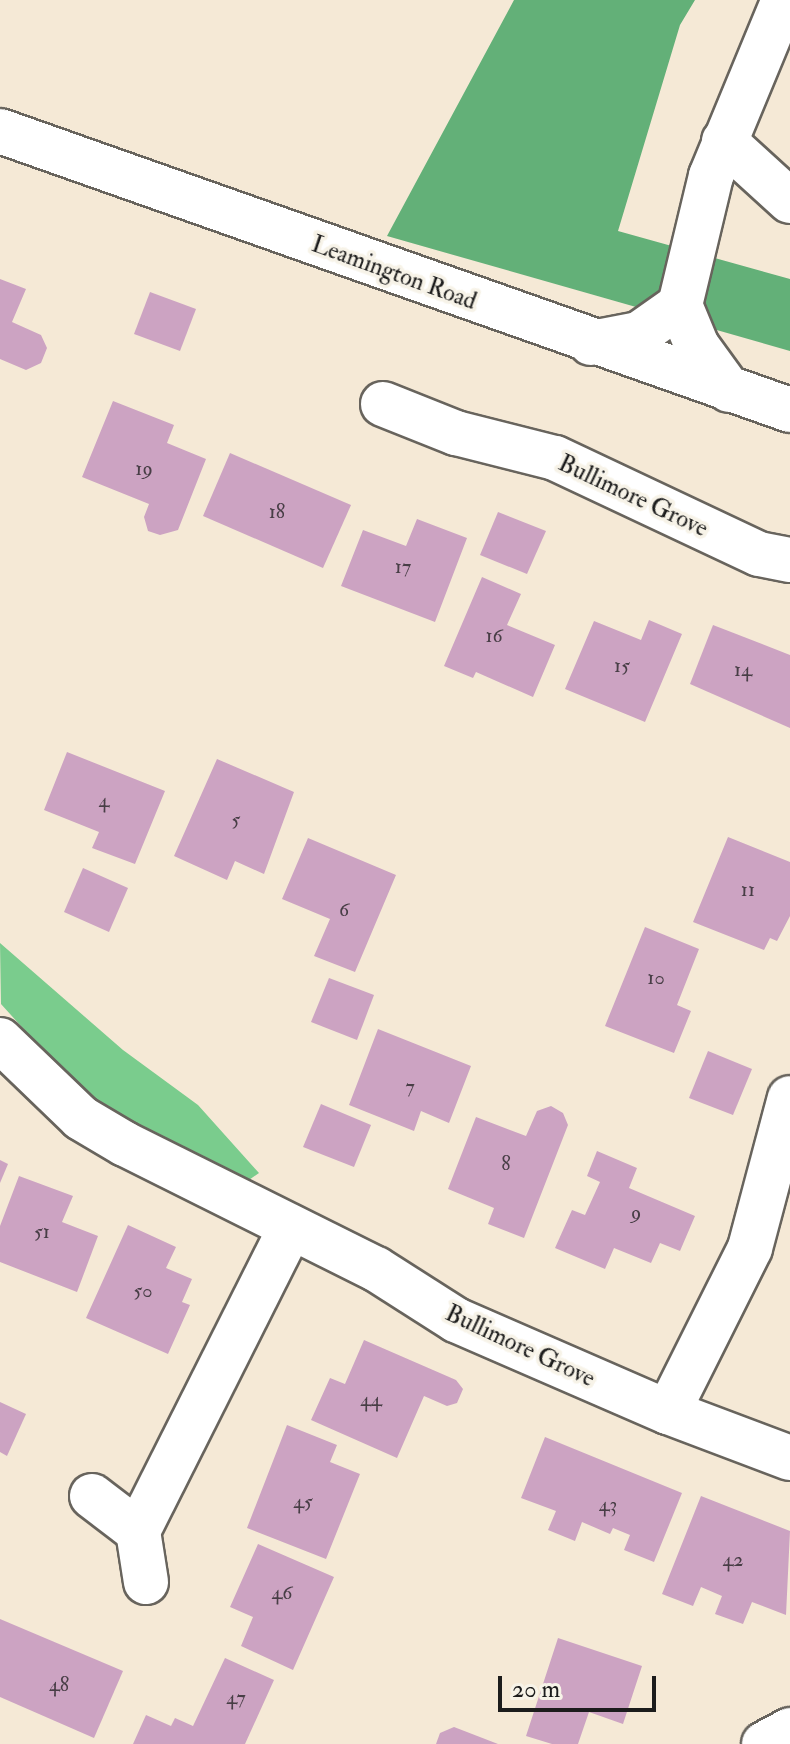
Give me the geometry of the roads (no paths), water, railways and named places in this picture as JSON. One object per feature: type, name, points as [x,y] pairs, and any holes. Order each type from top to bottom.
[{"type":"street","points":[[729,390],[697,346],[680,305],[724,141],[784,0]]},
{"type":"street","name":"Leamington Road","points":[[0,131],[591,343],[790,410]]},
{"type":"street","points":[[724,141],[790,201]]},
{"type":"street","points":[[591,343],[639,334],[680,305]]},
{"type":"street","name":"Bullimore Grove","points":[[383,404],[456,433],[555,458],[759,554],[790,560]]},
{"type":"street","name":"Bullimore Grove","points":[[0,1040],[81,1118],[376,1269],[456,1320],[668,1412],[790,1458]]},
{"type":"street","points":[[668,1412],[750,1248],[790,1098]]},
{"type":"street","points":[[146,1582],[138,1531],[291,1227]]},
{"type":"street","points":[[92,1496],[138,1531]]},
{"type":"street","points":[[764,1744],[790,1730]]}]
